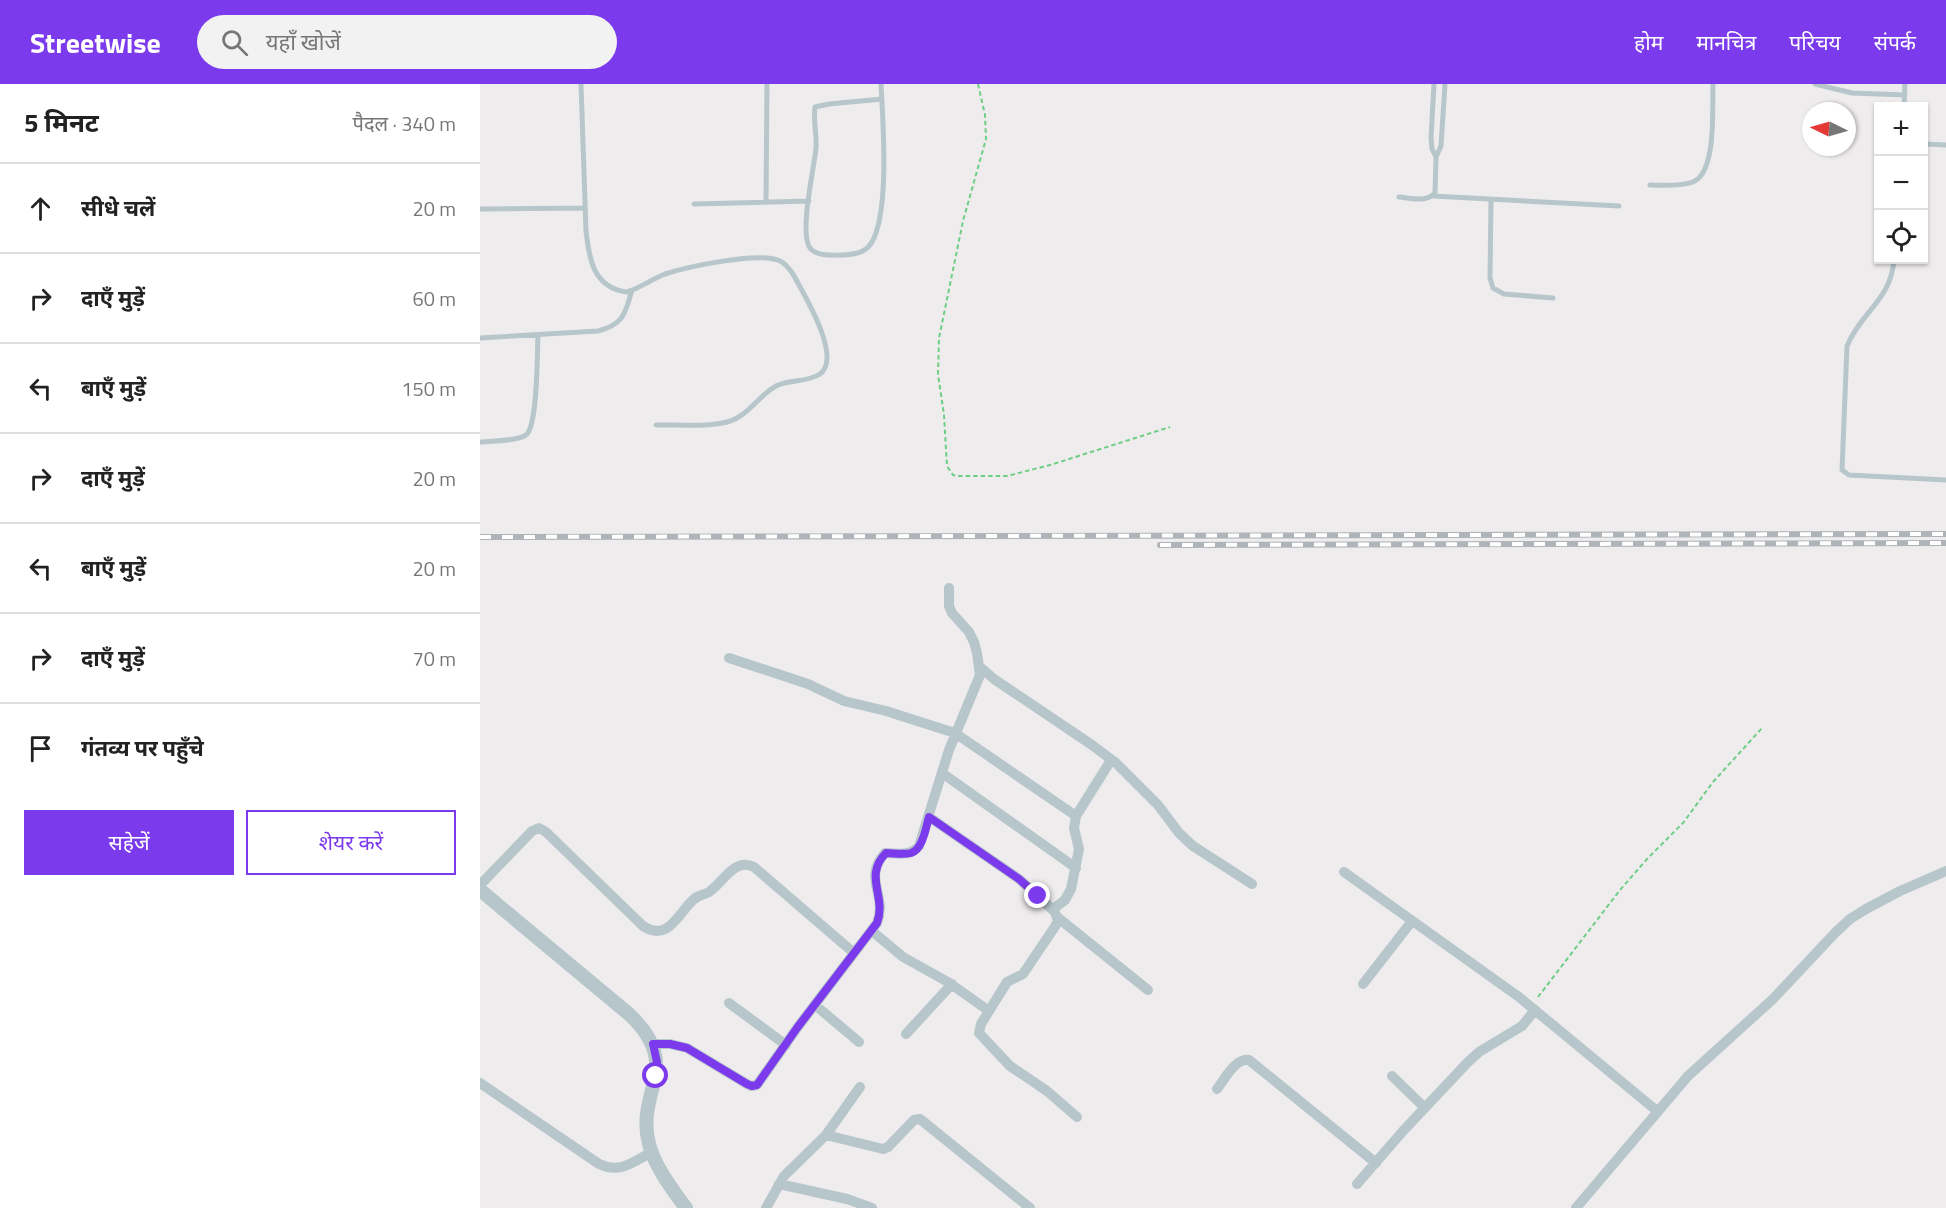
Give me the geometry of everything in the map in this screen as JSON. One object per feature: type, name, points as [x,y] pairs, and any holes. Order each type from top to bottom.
[{"type":"street","points":[[653,1044],[670,1044],[687,1048],[752,1086],[759,1083],[814,1005],[872,931],[880,911],[875,876],[876,866],[886,853],[909,854],[915,851],[924,836],[955,733],[979,681],[980,667],[977,653],[969,632],[952,613],[949,606],[949,588]]},
{"type":"street","points":[[729,658],[808,684],[844,701],[886,711],[955,733],[1076,816]]},
{"type":"street","points":[[980,667],[1111,760],[1138,784],[1158,805],[1179,833],[1193,846],[1252,884]]},
{"type":"street","points":[[1077,1117],[1047,1091],[1010,1066],[981,1036],[979,1029],[1008,982],[1028,968],[1054,928],[1055,913],[1071,889],[1076,868],[1079,849],[1074,828],[1076,816],[1111,760]]},
{"type":"street","points":[[942,773],[1076,868]]},
{"type":"street","points":[[929,817],[1019,879],[1055,913],[1148,990]]},
{"type":"street","points":[[480,885],[532,831],[539,828],[546,832],[643,926],[651,931],[660,932],[673,923],[694,898],[708,893],[737,867],[748,865],[754,867],[854,953]]},
{"type":"street","points":[[1576,1208],[1688,1076],[1773,999],[1850,920],[1900,891],[1946,871]]},
{"type":"street","points":[[1344,872],[1533,1009],[1657,1112]]},
{"type":"street","points":[[480,890],[643,1027],[653,1044],[657,1062],[647,1128],[652,1152],[686,1208]]},
{"type":"street","points":[[1363,984],[1412,921]]},
{"type":"street","points":[[872,931],[903,957],[951,984],[989,1011]]},
{"type":"street","points":[[906,1034],[951,984]]},
{"type":"street","points":[[729,1003],[786,1045]]},
{"type":"street","points":[[814,1005],[859,1042]]},
{"type":"street","points":[[1357,1184],[1479,1052],[1521,1026],[1533,1009]]},
{"type":"street","points":[[1217,1089],[1237,1064],[1243,1059],[1249,1060],[1376,1163]]},
{"type":"street","points":[[1392,1076],[1425,1108]]},
{"type":"street","points":[[480,1083],[609,1169],[620,1168],[652,1152]]},
{"type":"street","points":[[766,1208],[784,1176],[826,1135],[860,1087]]},
{"type":"street","points":[[826,1135],[883,1149],[888,1147],[914,1120],[920,1119],[1030,1208]]},
{"type":"street","points":[[779,1184],[847,1199],[872,1208]]},
{"type":"lane","points":[[581,84],[588,251],[595,273],[621,291],[632,290],[664,274],[706,264],[761,258],[781,261],[793,274],[824,337],[827,354],[821,373],[807,380],[777,385],[736,419],[714,424],[656,425]]},
{"type":"lane","points":[[766,202],[767,84]]},
{"type":"lane","points":[[881,84],[882,99],[883,187],[879,225],[872,243],[862,252],[853,254],[822,254],[812,250],[807,241],[806,232],[816,145],[815,106],[882,99]]},
{"type":"lane","points":[[1434,84],[1431,138],[1432,149],[1436,157]]},
{"type":"lane","points":[[1433,196],[1436,189],[1436,157],[1441,146],[1445,84]]},
{"type":"lane","points":[[1650,185],[1693,182],[1705,171],[1712,135],[1713,84]]},
{"type":"lane","points":[[1815,84],[1852,93],[1905,95]]},
{"type":"lane","points":[[1904,102],[1905,84]]},
{"type":"lane","points":[[1928,144],[1946,145]]},
{"type":"lane","points":[[1399,197],[1419,199],[1433,196],[1619,206]]},
{"type":"lane","points":[[1491,199],[1490,278],[1492,288],[1504,294],[1553,298]]},
{"type":"lane","points":[[694,204],[809,201]]},
{"type":"lane","points":[[480,209],[585,208]]},
{"type":"lane","points":[[1894,264],[1887,290],[1854,332],[1847,346],[1842,470],[1849,476],[1946,480]]},
{"type":"lane","points":[[480,338],[598,331],[611,328],[620,322],[625,313],[632,290]]},
{"type":"lane","points":[[480,442],[523,437],[532,426],[538,334]]},
{"type":"path","points":[[978,84],[985,115],[986,139],[963,221],[939,338],[938,374],[945,422],[947,466],[950,472],[958,476],[993,477],[1021,473],[1170,427]]},
{"type":"path","points":[[1533,1009],[1627,882],[1683,823],[1713,782],[1763,727]]},
{"type":"railway","points":[[480,537],[1946,534]]},
{"type":"railway","points":[[1160,545],[1946,543]]},
{"type":"route","points":[[656,1076],[657,1062],[653,1044],[670,1044],[687,1048],[747,1084],[757,1085],[877,923],[880,901],[875,870],[883,855],[886,853],[909,854],[915,851],[924,836],[929,817],[1019,879],[1038,896]]}]
